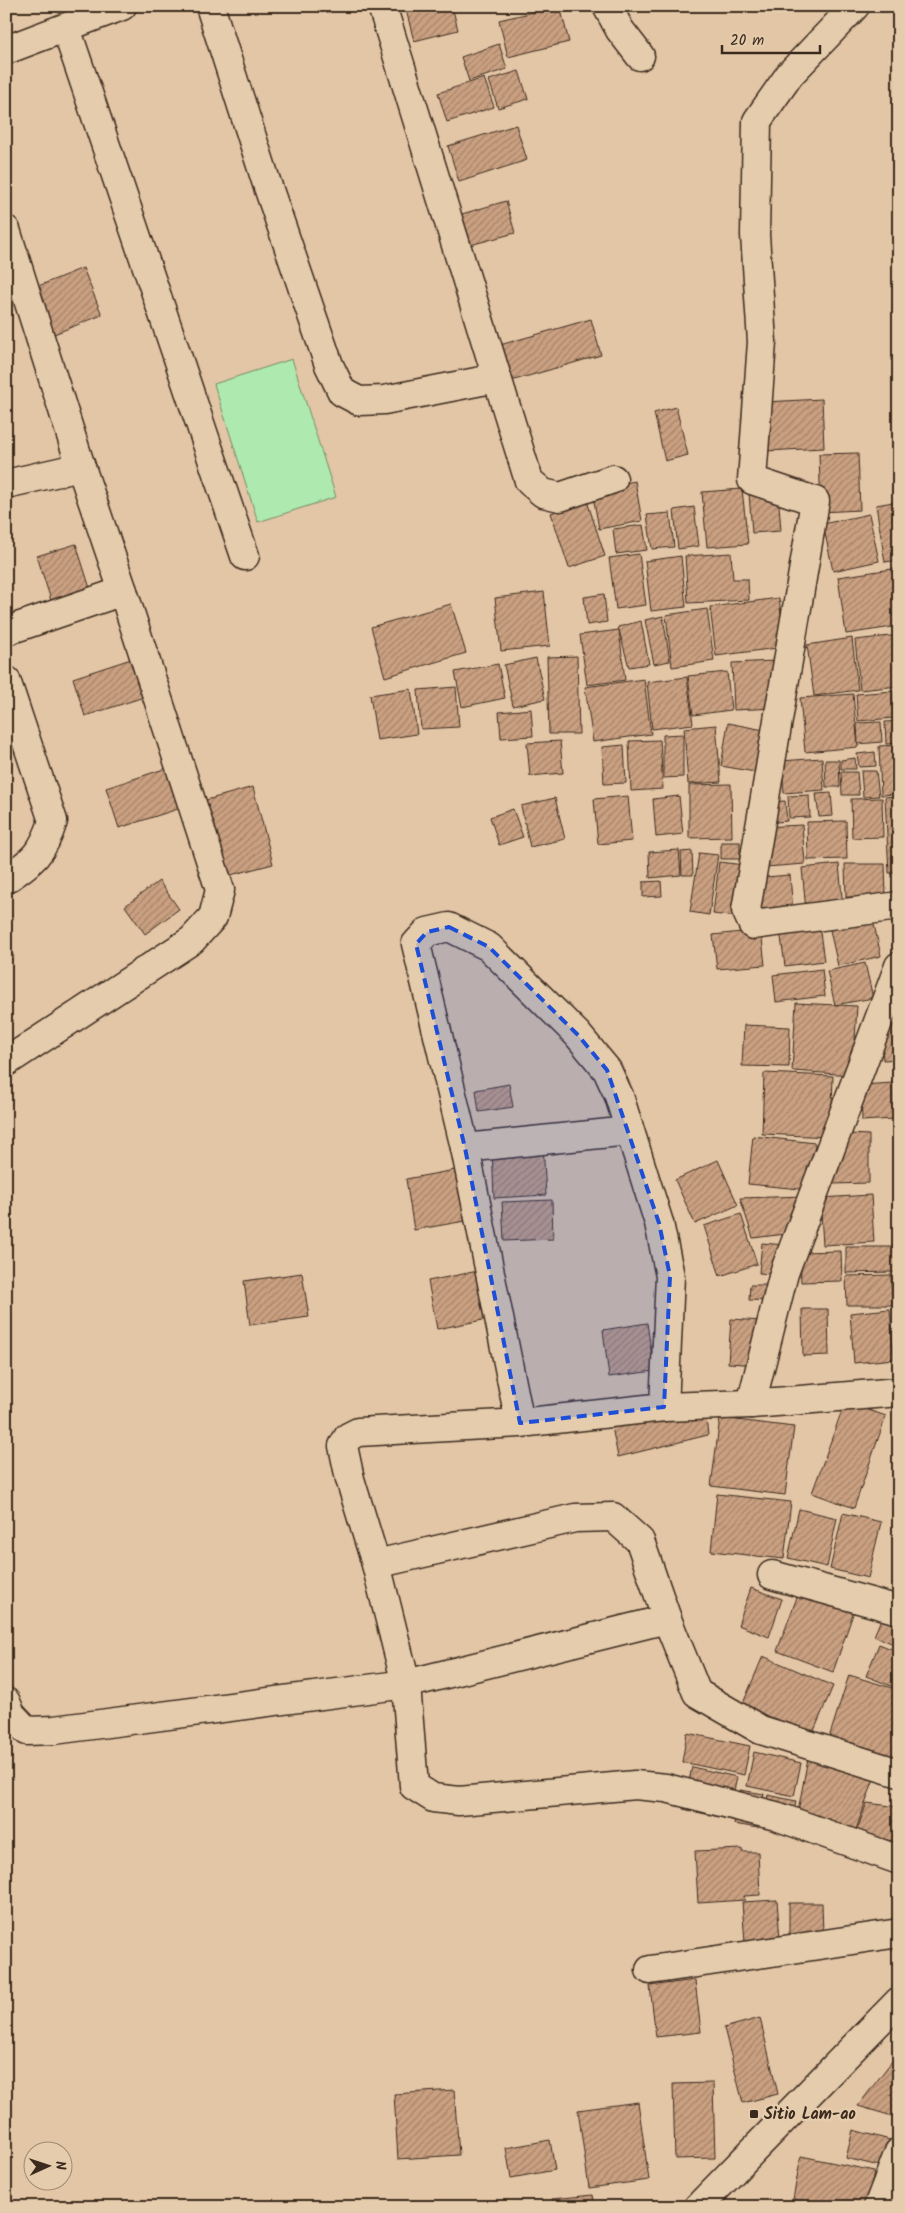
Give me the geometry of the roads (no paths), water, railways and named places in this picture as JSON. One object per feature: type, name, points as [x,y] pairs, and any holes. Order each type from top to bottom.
[{"type":"street","points":[[6,50],[122,6]]},
{"type":"street","points":[[210,6],[272,200],[329,365],[342,392],[359,401],[384,400],[497,378]]},
{"type":"street","points":[[382,6],[529,481],[543,493],[560,496],[613,479]]},
{"type":"street","points":[[607,6],[620,30],[640,56]]},
{"type":"street","points":[[855,6],[790,74],[757,121],[754,235],[762,342],[752,480],[815,501],[746,910],[753,925],[899,906]]},
{"type":"street","points":[[66,28],[245,556]]},
{"type":"street","points":[[6,230],[81,467],[220,890],[213,917],[192,940],[6,1062]]},
{"type":"street","points":[[6,484],[81,467]]},
{"type":"street","points":[[6,631],[123,591]]},
{"type":"street","points":[[6,680],[53,821],[47,842],[31,862],[6,879]]},
{"type":"street","points":[[520,1423],[465,1148],[416,944],[427,932],[449,927],[489,947],[578,1034],[607,1070],[619,1096],[628,1131],[659,1223],[670,1276],[664,1407]]},
{"type":"street","points":[[751,1404],[784,1273],[899,966]]},
{"type":"street","points":[[465,1148],[628,1131]]},
{"type":"street","points":[[899,1392],[751,1404],[664,1407],[520,1423],[358,1432],[348,1437],[343,1446],[350,1479],[376,1564],[406,1684],[414,1786],[433,1798],[459,1801],[635,1785],[666,1788],[776,1816],[899,1860]]},
{"type":"street","points":[[376,1564],[575,1518],[612,1517],[640,1541],[666,1619],[697,1692],[761,1730],[899,1773]]},
{"type":"street","points":[[772,1575],[899,1610]]},
{"type":"street","points":[[6,1702],[12,1714],[27,1731],[54,1730],[406,1684],[666,1619]]},
{"type":"street","points":[[650,1970],[899,1934]]},
{"type":"street","points":[[698,2207],[899,2001]]},
{"type":"street","points":[[878,2207],[899,2152]]},
{"type":"place","name":"Sitio Lam-ao","points":[[754,2114]]}]
